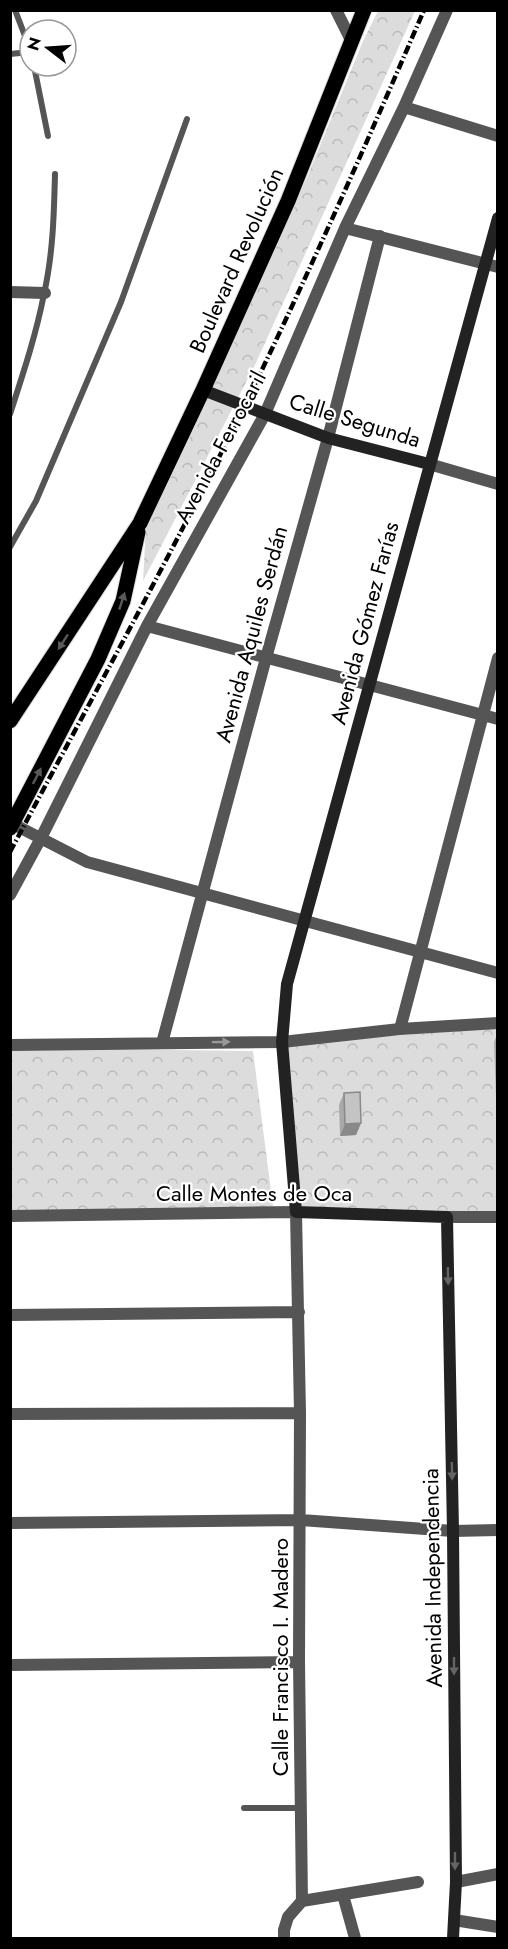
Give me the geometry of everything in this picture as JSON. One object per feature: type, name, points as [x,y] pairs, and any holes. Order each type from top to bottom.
[{"type":"main road","name":"Boulevard Revolución","points":[[140,523],[288,201],[364,10]]},
{"type":"main road","name":"Avenida Gómez Farías","points":[[282,1042],[287,984],[498,218]]},
{"type":"main road","name":"Calle Segunda","points":[[203,390],[328,438],[429,464]]},
{"type":"main road","points":[[10,721],[140,523]]},
{"type":"main road","points":[[12,826],[98,659],[123,601],[140,523]]},
{"type":"main road","name":"Calle Francisco I. Madero","points":[[282,1042],[296,1212]]},
{"type":"main road","name":"Calle Montes de Oca","points":[[296,1212],[447,1217]]},
{"type":"main road","name":"Avenida Independencia","points":[[447,1217],[456,1882],[453,1938]]},
{"type":"street","points":[[336,10],[351,40]]},
{"type":"street","name":"Avenida Ferrocaril","points":[[10,895],[147,626],[265,414],[345,228],[404,107],[447,10]]},
{"type":"street","points":[[404,107],[498,136]]},
{"type":"street","points":[[345,228],[498,267]]},
{"type":"street","name":"Avenida Aquiles Serdán","points":[[162,1043],[328,438],[380,236]]},
{"type":"street","points":[[10,292],[45,293]]},
{"type":"street","name":"Calle Segunda","points":[[429,464],[498,484]]},
{"type":"street","points":[[147,626],[498,719]]},
{"type":"street","points":[[400,1029],[498,658]]},
{"type":"street","points":[[12,826],[87,862],[498,973]]},
{"type":"street","points":[[10,1045],[282,1042],[400,1029],[498,1023]]},
{"type":"street","name":"Calle Montes de Oca","points":[[10,1216],[296,1212]]},
{"type":"street","name":"Calle Francisco I. Madero","points":[[296,1212],[301,1520],[299,1662],[302,1901]]},
{"type":"street","name":"Calle Montes de Oca","points":[[447,1217],[498,1217]]},
{"type":"street","points":[[10,1315],[299,1311]]},
{"type":"street","points":[[10,1414],[300,1413]]},
{"type":"street","points":[[10,1523],[301,1520],[453,1531],[498,1530]]},
{"type":"street","points":[[10,1665],[299,1662]]},
{"type":"street","points":[[456,1882],[498,1874]]},
{"type":"street","points":[[284,1938],[288,1917],[302,1901],[418,1882]]},
{"type":"street","points":[[343,1894],[355,1938]]},
{"type":"street","points":[[454,1920],[498,1927]]},
{"type":"lane","points":[[36,78],[48,136]]},
{"type":"lane","points":[[10,547],[36,501],[121,302],[187,119]]},
{"type":"lane","points":[[10,414],[45,293],[54,230],[55,174]]},
{"type":"lane","points":[[244,1808],[301,1808]]},
{"type":"green space","points":[[378,11],[415,11],[255,365],[143,581],[146,527],[177,464],[308,175],[363,41]]},
{"type":"green space","points":[[497,1028],[497,1212],[299,1208],[285,1044]]},
{"type":"green space","points":[[10,1048],[253,1051],[273,1207],[11,1211]]},
{"type":"building","points":[[360,1092],[361,1123],[345,1124],[344,1093]]},
{"type":"railway","points":[[10,852],[159,574],[245,405],[337,209],[424,10]]}]
